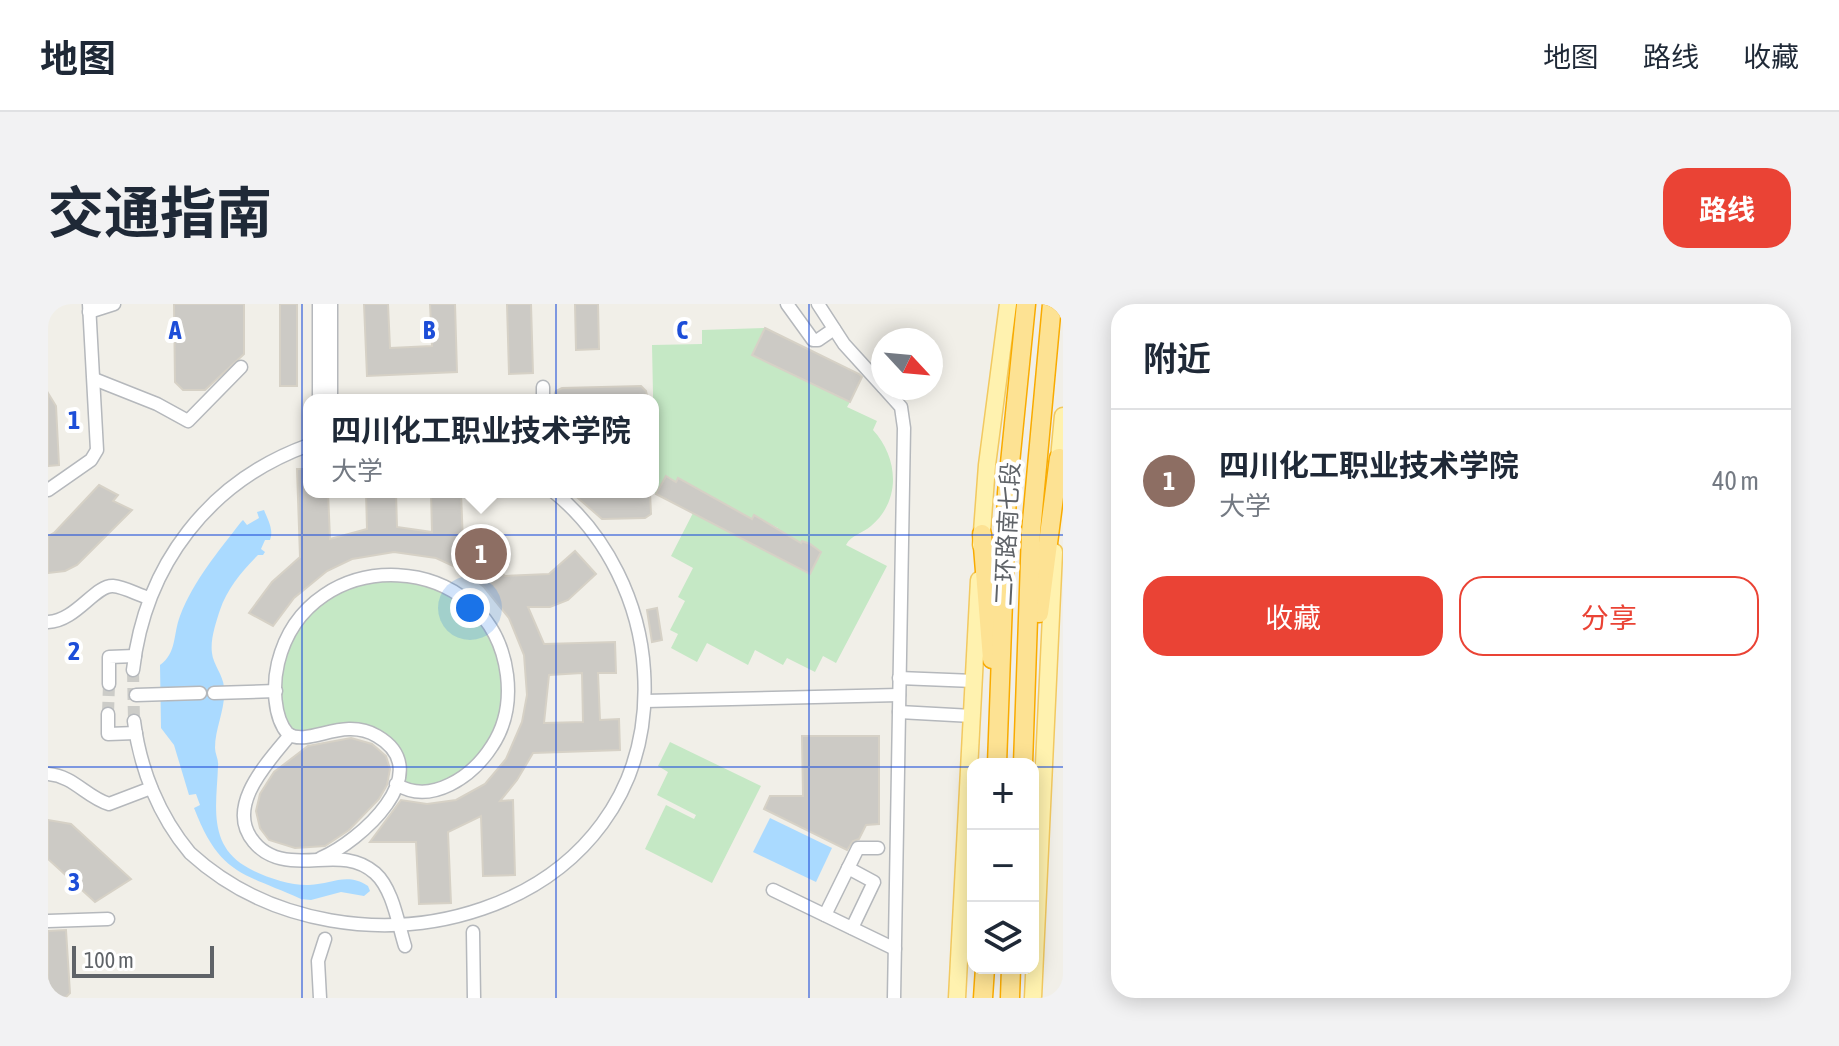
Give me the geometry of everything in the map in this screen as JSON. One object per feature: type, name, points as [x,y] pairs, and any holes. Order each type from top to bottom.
[{"type":"highway","name":"二环路南七段","points":[[997,758],[1007,493],[1026,304]]},
{"type":"highway","name":"二环路南七段","points":[[1023,758],[1031,532],[1052,304]]},
{"type":"highway","points":[[1026,715],[1059,458]]},
{"type":"highway","points":[[982,534],[998,741]]},
{"type":"highway","points":[[983,998],[985,974]]},
{"type":"highway","points":[[1010,998],[1011,974]]},
{"type":"main road","points":[[957,998],[982,534],[1006,304]]},
{"type":"main road","points":[[1033,998],[1063,416]]},
{"type":"street","points":[[48,490],[85,465],[95,454],[98,445],[89,308],[114,304]]},
{"type":"street","points":[[319,304],[319,394]]},
{"type":"street","points":[[331,304],[331,394]]},
{"type":"street","points":[[787,304],[813,340],[834,329]]},
{"type":"street","points":[[818,304],[851,354],[871,375]]},
{"type":"street","points":[[94,379],[157,404],[188,421],[241,367]]},
{"type":"street","points":[[894,400],[901,407],[904,428],[894,998]]},
{"type":"street","points":[[109,684],[109,657],[134,663],[149,598],[177,545],[214,502],[260,468],[303,448]]},
{"type":"street","points":[[549,890],[583,857],[615,809],[636,757],[645,701],[641,643],[625,589],[597,539],[560,498]]},
{"type":"street","points":[[321,858],[350,843],[373,823],[387,805],[396,784],[399,765],[396,755],[385,741],[372,733],[351,728],[301,738],[290,735],[281,721],[276,691],[279,662],[295,626],[312,606],[345,584],[384,574],[410,575],[447,588],[467,602],[491,630],[505,665],[507,703],[502,726],[485,756],[457,781],[434,791],[407,791],[396,784]]},
{"type":"street","points":[[48,622],[59,621],[72,614],[106,587],[117,587],[149,598]]},
{"type":"street","points":[[899,678],[974,681]]},
{"type":"street","points":[[221,693],[276,691]]},
{"type":"street","points":[[136,695],[200,693]]},
{"type":"street","points":[[645,701],[899,695]]},
{"type":"street","points":[[899,712],[972,716]]},
{"type":"street","points":[[108,714],[108,734],[135,727],[151,788],[169,824],[197,862],[225,888],[264,915]]},
{"type":"street","points":[[290,735],[263,769],[249,793],[243,814],[245,829],[255,844],[272,856],[292,860],[321,858],[359,864],[376,874],[387,890],[405,946]]},
{"type":"street","points":[[48,774],[65,776],[109,804],[151,788]]},
{"type":"street","points":[[825,915],[858,848],[878,848]]},
{"type":"street","points":[[848,868],[874,882],[852,928]]},
{"type":"street","points":[[773,890],[895,949]]},
{"type":"street","points":[[48,921],[108,919]]},
{"type":"street","points":[[457,937],[478,930],[474,998]]},
{"type":"street","points":[[320,998],[318,961],[325,939]]},
{"type":"street","points":[[391,947],[419,945]]},
{"type":"green space","points":[[765,328],[850,402],[847,407],[877,421],[873,430],[892,465],[892,491],[888,504],[871,526],[846,545],[887,566],[836,663],[823,656],[815,672],[787,658],[783,665],[755,650],[748,665],[707,643],[697,662],[671,648],[678,634],[670,630],[685,601],[678,597],[693,568],[671,556],[693,513],[809,574],[821,553],[802,541],[797,549],[778,528],[754,516],[752,519],[678,479],[676,482],[666,476],[659,487],[659,394],[653,394],[652,345],[702,344],[702,330]]},
{"type":"green space","points":[[410,578],[456,597],[489,632],[504,678],[499,725],[475,763],[433,788],[407,785],[380,734],[295,734],[283,721],[279,676],[290,639],[314,608],[346,586]]},
{"type":"green space","points":[[670,742],[761,786],[712,883],[645,849],[666,805],[694,819],[696,815],[657,795],[668,772],[658,766]]},
{"type":"water","points":[[264,510],[271,529],[270,540],[265,540],[261,549],[265,552],[263,555],[258,555],[231,588],[220,610],[213,637],[213,657],[224,687],[215,748],[219,834],[233,857],[259,873],[302,885],[353,880],[368,886],[370,891],[364,896],[341,892],[311,900],[301,899],[248,876],[223,859],[204,830],[194,808],[200,805],[196,794],[189,795],[174,745],[161,728],[160,665],[172,649],[178,623],[192,590],[241,522],[243,520],[247,525],[259,518],[257,512]]},
{"type":"water","points":[[770,818],[832,848],[816,882],[753,852]]},
{"type":"building","points":[[174,304],[244,304],[244,354],[205,390],[183,390],[175,382]]},
{"type":"building","points":[[280,304],[297,304],[297,386],[280,386]]},
{"type":"building","points":[[364,304],[388,304],[390,348],[432,346],[430,304],[455,304],[457,372],[367,376]]},
{"type":"building","points":[[507,304],[531,304],[533,373],[509,374]]},
{"type":"building","points":[[575,304],[598,304],[599,349],[576,350]]},
{"type":"building","points":[[765,328],[859,374],[862,377],[850,402],[752,355]]},
{"type":"building","points":[[641,386],[647,394],[555,394],[562,388]]},
{"type":"building","points":[[48,393],[56,406],[59,465],[48,466]]},
{"type":"building","points":[[297,469],[303,469],[303,498],[328,498],[330,539],[367,529],[366,498],[396,498],[397,527],[432,532],[431,498],[461,498],[463,544],[505,576],[549,574],[575,551],[596,574],[568,600],[550,607],[528,607],[544,644],[615,642],[616,673],[598,673],[600,720],[619,719],[620,750],[533,753],[500,801],[513,800],[515,875],[483,876],[481,816],[448,832],[451,903],[419,904],[416,842],[370,842],[401,800],[427,804],[456,800],[485,784],[506,759],[522,722],[527,695],[524,655],[509,618],[484,587],[462,570],[436,558],[394,552],[352,559],[327,571],[294,598],[273,626],[249,613],[272,582],[300,557]],"holes":[[[582,673],[583,722],[544,723],[549,675]]]},
{"type":"building","points":[[666,476],[676,482],[678,478],[752,519],[754,515],[821,552],[810,574],[659,496]]},
{"type":"building","points":[[99,485],[118,495],[113,501],[132,510],[77,565],[65,571],[48,573],[48,536]]},
{"type":"building","points":[[578,498],[650,498],[651,514],[645,518],[602,519]]},
{"type":"building","points":[[657,608],[662,640],[652,642],[647,610]]},
{"type":"building","points":[[802,736],[879,736],[879,824],[866,825],[859,839],[853,841],[847,850],[764,809],[770,796],[803,796]]},
{"type":"building","points":[[351,738],[372,744],[386,756],[390,769],[387,785],[379,799],[349,830],[325,846],[295,848],[269,840],[260,828],[256,811],[260,794],[274,772],[308,746]]},
{"type":"building","points":[[48,820],[71,824],[131,879],[95,902],[48,859]]},
{"type":"building","points":[[66,930],[70,993],[65,998],[48,998],[48,931]]},
{"type":"tunnel","points":[[133,670],[134,721]]},
{"type":"tunnel","points":[[108,714],[109,684]]},
{"type":"place","name":"四川化工职业技术学院","points":[[481,554]]}]
